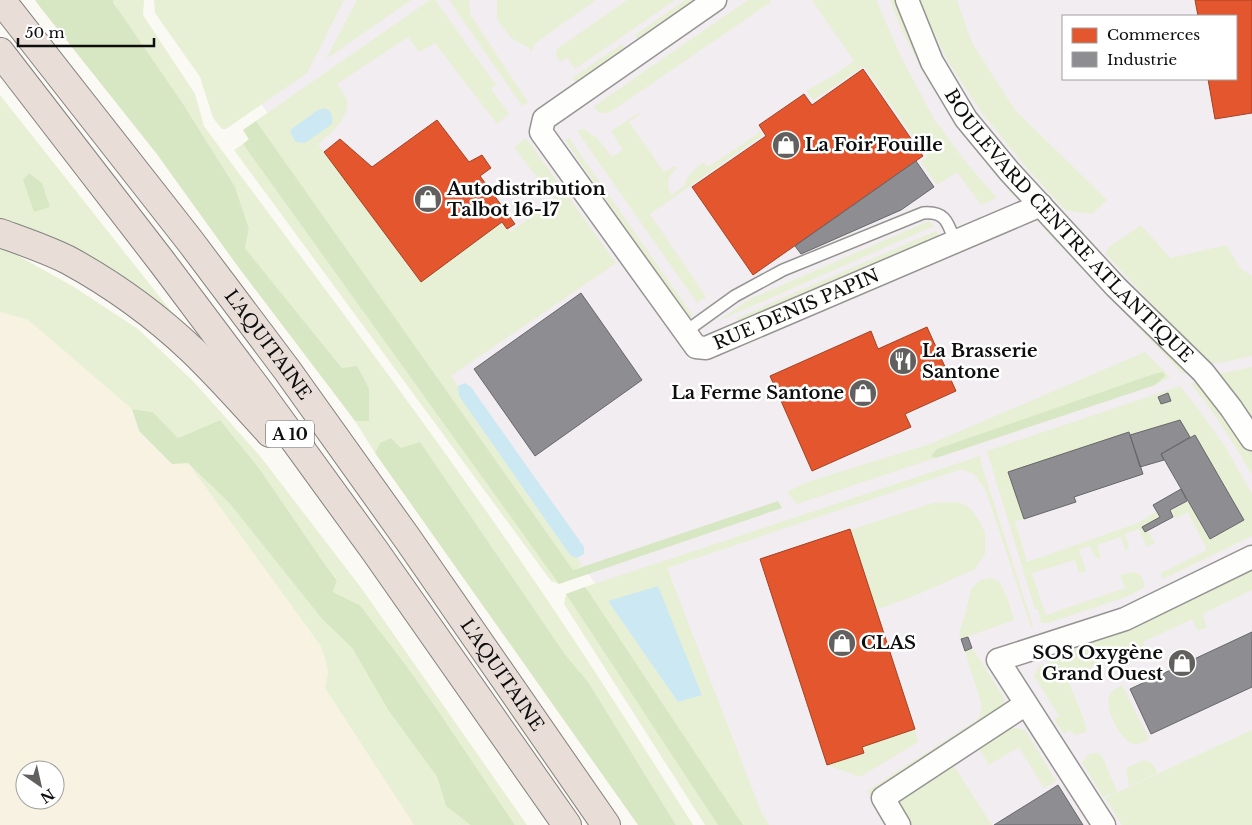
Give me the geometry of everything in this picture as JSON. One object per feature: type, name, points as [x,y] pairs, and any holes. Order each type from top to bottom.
[{"type":"highway","name":"L'AQUITAINE","points":[[1,0],[190,241],[287,370],[407,538],[606,825]]},
{"type":"highway","points":[[15,0],[96,121]]},
{"type":"highway","name":"L'AQUITAINE","points":[[0,52],[258,390],[375,551],[567,825]]},
{"type":"highway","points":[[0,233],[66,259],[106,282],[148,312],[191,349],[232,390],[375,551]]},
{"type":"street","name":"RUE DENIS PAPIN","points":[[715,0],[544,119],[541,132],[696,347],[706,348],[1041,205]]},
{"type":"street","name":"BOULEVARD CENTRE ATLANTIQUE","points":[[908,0],[932,62],[966,119],[1009,171],[1116,287],[1203,372],[1252,438]]},
{"type":"street","points":[[1104,825],[998,660],[1125,618],[1252,557]]},
{"type":"street","points":[[899,825],[883,798],[1026,704]]},
{"type":"lane","points":[[685,332],[735,296],[783,270],[923,213],[933,212],[942,216],[955,242]]},
{"type":"shaded area","points":[[189,0],[1252,0],[1252,825],[763,825]]},
{"type":"shaded area","points":[[0,312],[28,320],[132,409],[139,431],[172,463],[188,463],[320,645],[327,663],[325,688],[414,825],[0,825]]},
{"type":"green space","points":[[35,0],[114,0],[113,2],[183,104],[235,187],[249,229],[245,248],[342,368],[357,366],[369,388],[369,421],[355,421],[236,264],[156,153]]},
{"type":"green space","points":[[114,0],[144,0],[143,15],[195,94],[204,126],[394,382],[505,538],[600,680],[693,825],[676,825],[589,683],[401,448],[381,443],[375,453],[355,421],[369,420],[369,388],[357,367],[342,368],[245,248],[249,229]]},
{"type":"green space","points":[[154,0],[344,0],[307,73],[226,129],[222,129],[213,118],[200,77],[155,13]]},
{"type":"green space","points":[[357,0],[411,0],[326,59]]},
{"type":"green space","points":[[430,0],[435,0],[496,85],[491,89],[509,114],[497,124],[435,43],[419,52],[408,37],[337,84],[346,98],[346,111],[339,124],[318,144],[421,282],[502,222],[510,232],[554,200],[514,147],[526,138],[616,263],[451,376],[583,566],[573,570],[577,577],[559,584],[551,581],[234,150],[249,140],[243,130]]},
{"type":"green space","points":[[449,0],[469,0],[470,14],[528,102],[522,106]]},
{"type":"green space","points":[[497,0],[596,0],[534,44],[532,52],[529,48],[511,38],[497,19]]},
{"type":"green space","points":[[627,0],[675,0],[575,69],[567,57],[560,62],[556,56],[557,49]]},
{"type":"green space","points":[[685,0],[696,0],[638,40],[635,35]]},
{"type":"green space","points":[[748,0],[771,0],[771,2],[609,113],[600,113],[593,107]]},
{"type":"green space","points":[[812,0],[876,0],[901,57],[934,119],[965,161],[997,198],[981,205],[957,172],[937,185],[921,162],[927,157],[864,66],[814,100],[806,91],[854,61]]},
{"type":"green space","points":[[890,0],[899,0],[1015,187],[1014,197],[960,131],[927,79],[901,29]]},
{"type":"green space","points":[[918,0],[957,0],[972,43],[1015,110],[1107,200],[1092,214],[1065,210],[1025,166],[982,113],[949,63]]},
{"type":"green space","points":[[622,44],[626,49],[576,83],[572,78]]},
{"type":"green space","points":[[0,95],[205,354],[0,226]]},
{"type":"green space","points":[[637,114],[641,114],[629,122],[664,172],[675,166],[677,168],[668,180],[671,195],[684,186],[689,175],[704,162],[708,167],[759,133],[755,126],[763,135],[650,214],[706,297],[697,303],[577,131],[584,129],[598,139],[612,157],[623,150],[611,131]]},
{"type":"green space","points":[[256,121],[573,570],[778,501],[782,508],[559,584],[243,144],[249,139],[243,130]]},
{"type":"green space","points":[[569,138],[693,316],[687,319],[565,140]]},
{"type":"green space","points":[[29,173],[42,183],[50,207],[34,212],[23,180]]},
{"type":"green space","points":[[929,221],[934,226],[718,321],[750,299]]},
{"type":"green space","points":[[1141,225],[1170,258],[1226,245],[1241,269],[1252,276],[1252,356],[1213,363],[1200,356],[1105,253],[1109,247]]},
{"type":"green space","points":[[1054,227],[1191,372],[1183,374],[1043,228]]},
{"type":"green space","points":[[936,231],[939,236],[740,323],[737,318]]},
{"type":"green space","points":[[0,248],[8,250],[74,287],[138,329],[193,381],[260,456],[362,589],[527,825],[515,825],[435,706],[360,605],[333,592],[337,579],[259,468],[220,420],[178,438],[153,412],[132,409],[28,320],[0,312]]},
{"type":"green space","points":[[1145,352],[1170,377],[1155,385],[797,504],[787,492],[807,482],[930,444]]},
{"type":"green space","points":[[1252,367],[1252,423],[1218,374]]},
{"type":"green space","points":[[1163,372],[1165,376],[1155,385],[936,458],[931,456],[937,449]]},
{"type":"green space","points":[[1200,381],[1232,421],[1252,453],[1252,475],[1224,429],[1192,385],[1193,382]]},
{"type":"green space","points":[[1180,386],[1226,448],[1252,494],[1252,536],[1163,579],[1161,573],[1207,550],[1188,512],[1175,519],[1170,510],[1187,501],[1210,539],[1244,520],[1195,435],[1190,437],[1180,420],[1130,435],[1129,432],[1009,472],[1024,519],[1015,521],[1027,562],[1138,523],[1156,512],[1160,517],[1142,527],[1145,532],[1148,530],[1155,543],[1147,547],[1139,529],[1125,534],[1129,548],[1125,550],[1121,537],[1097,545],[1101,558],[1095,556],[1090,546],[1079,549],[1086,571],[1079,573],[1075,560],[1032,573],[1046,615],[1125,588],[1120,575],[1133,572],[1139,574],[1145,587],[1126,597],[1048,623],[1042,623],[1038,609],[1035,609],[987,451]]},
{"type":"green space","points":[[132,409],[153,412],[178,438],[220,420],[259,468],[337,580],[333,592],[360,605],[435,706],[515,825],[470,825],[446,806],[437,777],[388,710],[352,648],[322,619],[230,504],[188,463],[172,464],[139,431]]},
{"type":"green space","points":[[391,438],[401,448],[420,442],[564,653],[589,683],[676,825],[638,825],[375,453],[380,443]]},
{"type":"green space","points":[[980,456],[1033,626],[1031,627],[986,491],[974,474],[962,469],[667,568],[762,814],[769,825],[705,825],[564,604],[566,594]]},
{"type":"green space","points":[[188,463],[230,504],[322,619],[352,648],[388,710],[437,777],[446,806],[470,825],[414,825],[325,688],[327,666],[320,645]]},
{"type":"green space","points":[[959,502],[970,508],[985,533],[985,554],[975,569],[914,596],[876,610],[850,530],[933,503]]},
{"type":"green space","points":[[1252,570],[1252,590],[1202,614],[1207,627],[1198,631],[1192,619],[1143,642],[1148,655],[1139,659],[1133,648],[1067,678],[1087,731],[1077,735],[1069,731],[1064,734],[1054,719],[1059,716],[1034,676],[1038,667],[1051,662],[1048,656],[1132,627]]},
{"type":"green space","points":[[991,578],[999,582],[1007,597],[1014,620],[961,639],[959,634],[971,589],[980,580]]},
{"type":"green space","points":[[585,587],[743,825],[718,825],[566,594]]},
{"type":"green space","points":[[972,648],[1005,699],[1001,713],[871,797],[867,791],[979,717],[982,706],[965,651]]},
{"type":"green space","points":[[1122,685],[1149,739],[1140,744],[1129,742],[1124,737],[1111,715],[1108,700],[1114,690]]},
{"type":"green space","points":[[1010,727],[1025,730],[1056,781],[1044,788],[1019,747],[989,765],[978,747]]},
{"type":"green space","points":[[915,729],[918,742],[860,777],[827,765],[862,747]]},
{"type":"green space","points":[[1252,730],[1252,825],[1122,825],[1105,798]]},
{"type":"green space","points":[[1098,753],[1103,758],[1117,792],[1103,797],[1082,762],[1089,754]]},
{"type":"green space","points":[[1144,760],[1150,762],[1155,767],[1157,773],[1129,786],[1126,768]]},
{"type":"green space","points":[[952,763],[992,825],[905,825],[900,809],[900,803],[903,798],[915,787]]},
{"type":"water","points":[[325,108],[332,114],[332,124],[305,143],[296,142],[290,130],[318,110]]},
{"type":"water","points":[[465,383],[471,387],[584,547],[584,554],[577,558],[570,555],[459,396],[458,386]]},
{"type":"water","points":[[658,586],[702,695],[678,702],[608,601]]},
{"type":"building: Commerces","points":[[1195,0],[1252,0],[1252,113],[1215,119],[1208,80],[1237,80],[1237,15],[1198,15]]},
{"type":"building: Commerces","points":[[863,69],[923,156],[753,275],[692,187],[766,136],[759,125],[804,94],[812,105]]},
{"type":"building: Commerces","name":"Autodistribution Talbot 16-17","points":[[437,120],[469,162],[482,155],[491,168],[480,176],[515,224],[507,229],[502,222],[421,282],[324,152],[340,139],[372,167]]},
{"type":"building: Commerces","points":[[927,327],[956,391],[905,414],[911,427],[812,471],[770,376],[871,331],[878,349]]},
{"type":"building: Commerces","points":[[850,529],[915,729],[862,747],[864,753],[827,765],[760,559]]},
{"type":"building: Industrie","points":[[916,161],[934,187],[901,210],[801,254],[795,246]]},
{"type":"building: Industrie","points":[[581,293],[642,380],[535,456],[474,369]]},
{"type":"building: Industrie","points":[[1168,393],[1171,401],[1161,404],[1158,397]]},
{"type":"building: Industrie","points":[[1180,420],[1190,437],[1161,454],[1164,460],[1140,467],[1130,435]]},
{"type":"building: Industrie","points":[[1129,432],[1143,474],[1074,497],[1076,502],[1024,519],[1008,472]]},
{"type":"building: Industrie","points":[[1195,435],[1244,520],[1210,539],[1161,454]]},
{"type":"building: Industrie","points":[[1181,489],[1187,501],[1170,510],[1173,517],[1145,532],[1142,527],[1160,517],[1153,505]]},
{"type":"building: Industrie","points":[[1252,632],[1252,687],[1151,734],[1130,689]]},
{"type":"building: Industrie","points":[[968,637],[972,648],[965,651],[961,639]]},
{"type":"building: Industrie","points":[[1058,785],[1083,825],[994,825],[1047,792]]},
{"type":"place","name":"La Foir'Fouille","points":[[786,145]]},
{"type":"place","name":"Autodistribution Talbot 16-17","points":[[428,199]]},
{"type":"place","name":"La Brasserie Santone","points":[[903,361]]},
{"type":"place","name":"La Ferme Santone","points":[[863,393]]},
{"type":"place","name":"CLAS","points":[[842,643]]},
{"type":"place","name":"SOS Oxygène Grand Ouest","points":[[1182,663]]}]
